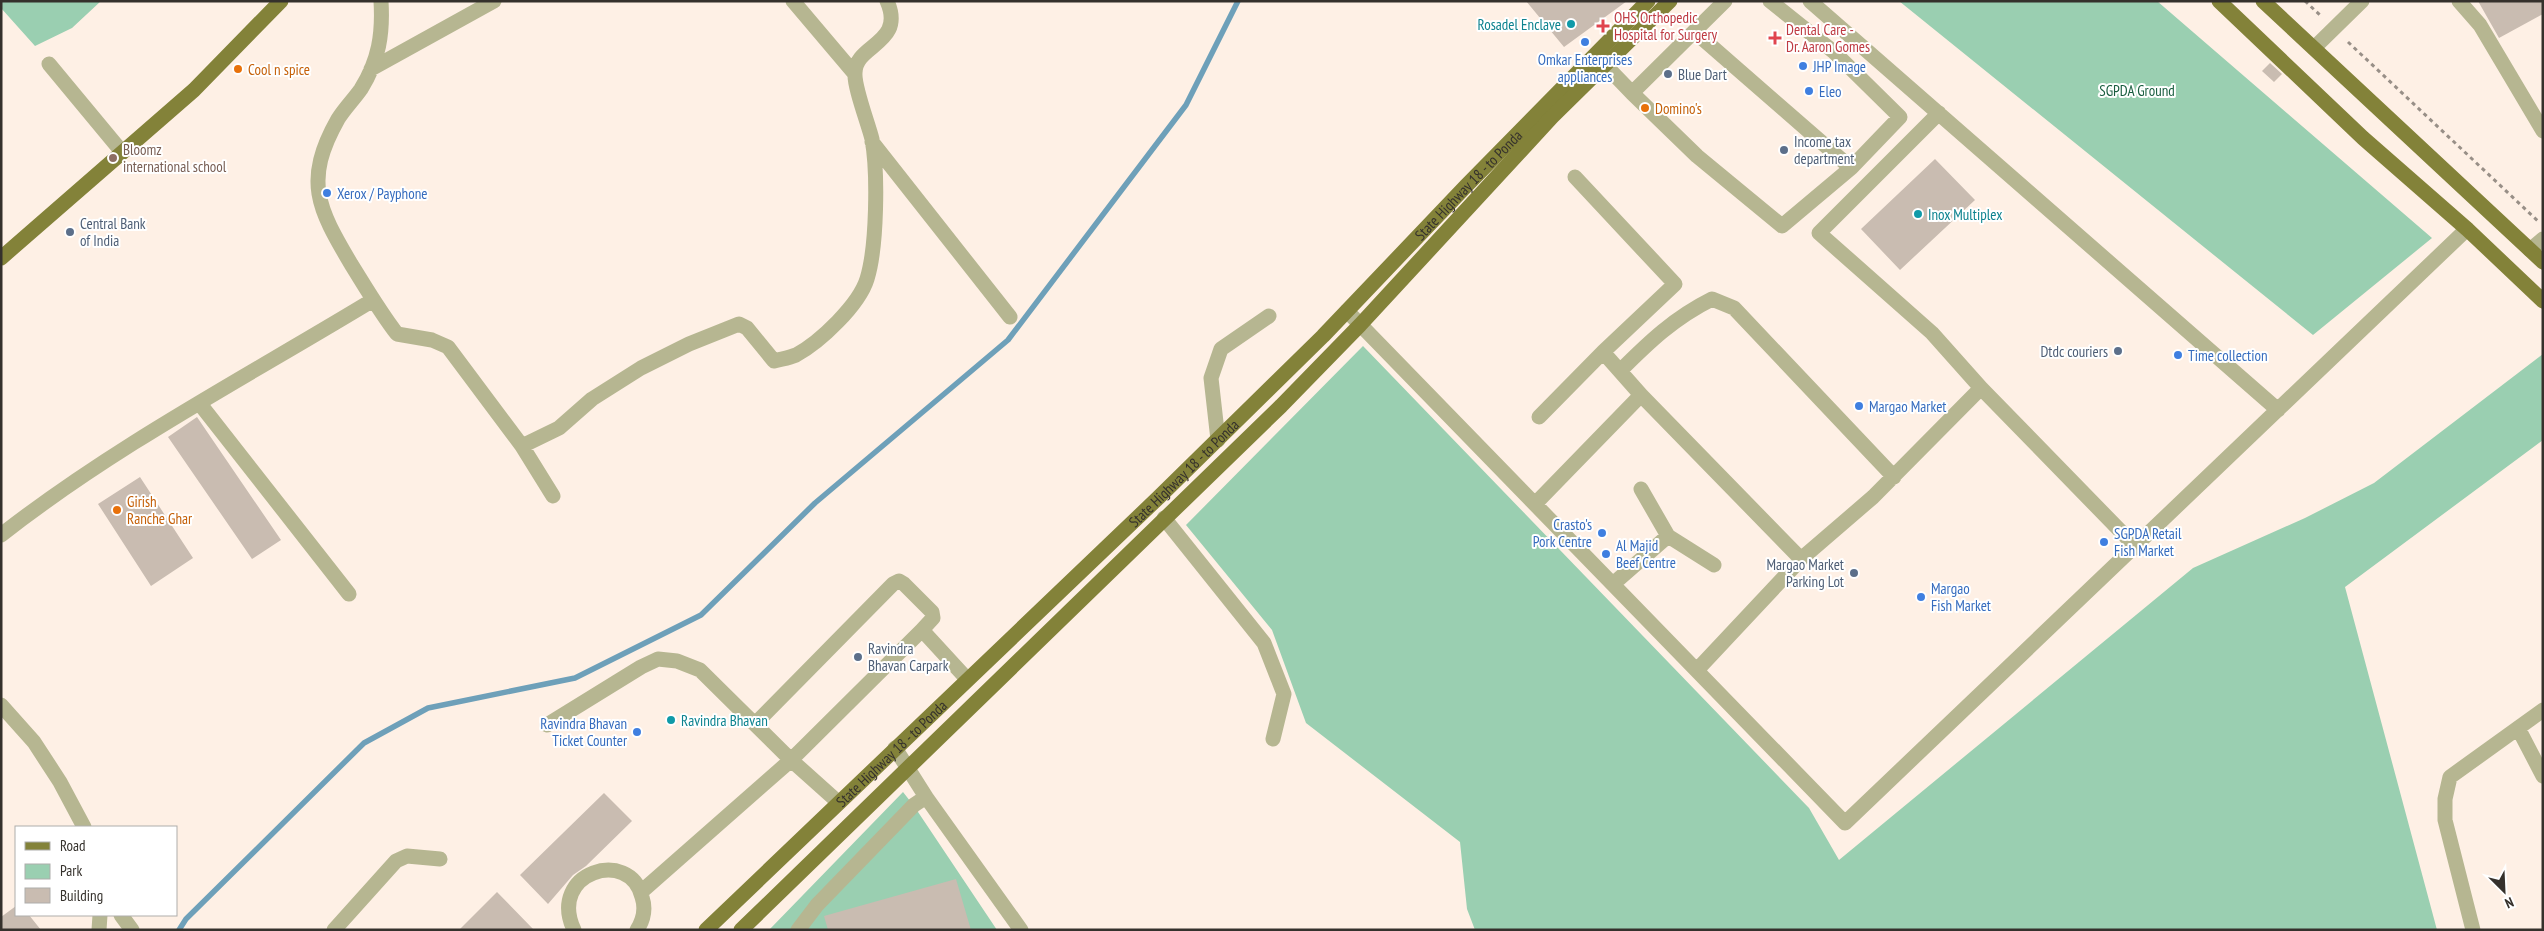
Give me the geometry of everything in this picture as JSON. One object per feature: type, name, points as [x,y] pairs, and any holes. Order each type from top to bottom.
[{"type":"main road","points":[[1,258],[194,90],[281,1]]},
{"type":"main road","name":"State Highway 18 - to Ponda","points":[[706,930],[1218,440],[1347,311],[1466,186],[1648,1]]},
{"type":"main road","name":"State Highway 18 - to Ponda","points":[[741,930],[1281,406],[1360,325],[1552,117],[1670,1]]},
{"type":"main road","points":[[2220,1],[2363,138],[2467,229],[2543,301]]},
{"type":"main road","points":[[2263,1],[2543,262]]},
{"type":"street","points":[[381,1],[380,48],[371,70],[331,135],[320,160],[318,190],[324,216],[373,300],[397,334],[432,340],[448,347],[522,446],[553,496]]},
{"type":"street","points":[[371,70],[494,1]]},
{"type":"street","points":[[522,446],[559,428],[592,399],[641,368],[724,330],[739,324],[747,328],[774,361],[794,356],[819,338],[853,305],[867,280],[873,240],[874,181],[872,142],[854,73],[793,1]]},
{"type":"street","points":[[854,73],[862,58],[892,26],[892,13],[887,1]]},
{"type":"street","points":[[1632,93],[1696,32],[1725,1]]},
{"type":"street","points":[[1605,65],[1697,156],[1782,226],[1851,168],[1900,117],[1834,52],[1770,1]]},
{"type":"street","points":[[1810,1],[2278,410]]},
{"type":"street","points":[[2314,48],[2362,1]]},
{"type":"street","points":[[2459,1],[2480,25],[2543,131]]},
{"type":"street","points":[[1696,32],[1851,168]]},
{"type":"street","points":[[49,64],[122,152]]},
{"type":"street","points":[[1939,114],[1819,232],[1932,333],[1982,388],[2136,548]]},
{"type":"street","points":[[872,142],[1010,317]]},
{"type":"street","points":[[1540,417],[1603,352],[1675,284],[1575,178]]},
{"type":"street","points":[[1347,311],[1845,824],[2136,548],[2467,229]]},
{"type":"street","points":[[2530,250],[2542,231]]},
{"type":"street","points":[[1,535],[70,485],[373,300]]},
{"type":"street","points":[[1620,371],[1658,333],[1712,300],[1734,308],[1894,477]]},
{"type":"street","points":[[1218,440],[1211,378],[1221,349],[1269,316]]},
{"type":"street","points":[[1603,352],[1641,395],[1801,559]]},
{"type":"street","points":[[1696,670],[1801,559],[1873,497],[1982,388]]},
{"type":"street","points":[[1535,504],[1641,395]]},
{"type":"street","points":[[200,404],[348,594]]},
{"type":"street","points":[[1641,489],[1668,536],[1714,566]]},
{"type":"street","points":[[1164,518],[1264,643],[1284,694],[1273,740]]},
{"type":"street","points":[[1613,584],[1668,536]]},
{"type":"street","points":[[641,892],[791,760],[922,630],[933,618],[932,612],[904,584],[899,581],[893,584],[755,724]]},
{"type":"street","points":[[922,630],[967,679]]},
{"type":"street","points":[[547,725],[641,666],[658,659],[677,661],[700,670],[791,760],[838,802]]},
{"type":"street","points":[[1,705],[34,742],[60,782],[83,826]]},
{"type":"street","points":[[2473,930],[2445,820],[2445,798],[2450,777],[2543,710]]},
{"type":"street","points":[[2518,728],[2543,776]]},
{"type":"street","points":[[895,748],[926,797],[1021,930]]},
{"type":"street","points":[[798,930],[817,905],[914,806],[926,797]]},
{"type":"street","points":[[334,930],[396,861],[407,856],[440,859]]},
{"type":"street","points":[[574,930],[569,918],[569,899],[578,882],[588,874],[600,870],[612,870],[624,874],[634,882],[641,892],[644,905],[643,917],[637,930]]},
{"type":"street","points":[[98,930],[100,916]]},
{"type":"street","points":[[122,916],[132,930]]},
{"type":"path","points":[[2304,1],[2322,17]]},
{"type":"path","points":[[2348,42],[2542,231]]},
{"type":"green space","points":[[1,1],[101,1],[72,28],[35,46],[1,8]]},
{"type":"green space","name":"SGPDA Ground","points":[[1899,1],[2157,1],[2432,238],[2313,335]]},
{"type":"green space","points":[[1363,346],[1809,808],[1839,860],[2193,568],[2305,518],[2374,483],[2543,354],[2543,440],[2345,587],[2437,930],[1475,930],[1467,909],[1460,842],[1306,723],[1272,630],[1186,525]]},
{"type":"green space","points":[[903,792],[997,930],[769,930]]},
{"type":"building","name":"Rosadel Enclave","points":[[1526,1],[1627,1],[1564,47]]},
{"type":"building","points":[[2478,1],[2543,1],[2543,14],[2499,38]]},
{"type":"building","points":[[2270,63],[2282,74],[2274,82],[2262,71]]},
{"type":"building","name":"Inox Multiplex","points":[[1935,159],[1975,200],[1900,270],[1861,229]]},
{"type":"building","points":[[197,417],[281,540],[252,559],[168,437]]},
{"type":"building","points":[[140,477],[193,558],[151,586],[98,504]]},
{"type":"building","points":[[604,793],[632,821],[586,866],[573,875],[548,904],[520,875]]},
{"type":"building","points":[[956,879],[971,930],[828,930],[824,916]]},
{"type":"building","points":[[497,892],[534,930],[459,930]]},
{"type":"building","points":[[15,907],[15,916],[30,916],[41,930],[1,930],[1,917]]},
{"type":"waterway","points":[[179,930],[186,919],[364,743],[428,708],[575,678],[701,615],[815,503],[1008,340],[1186,105],[1238,1]]},
{"type":"place","name":"Rosadel Enclave","points":[[1571,24]]},
{"type":"place","name":"OHS Orthopedic Hospital for Surgery","points":[[1603,26]]},
{"type":"place","name":"Dental Care - Dr. Aaron Gomes","points":[[1775,38]]},
{"type":"place","name":"Omkar Enterprises appliances","points":[[1585,42]]},
{"type":"place","name":"JHP Image","points":[[1803,66]]},
{"type":"place","name":"Cool n spice","points":[[238,69]]},
{"type":"place","name":"Blue Dart","points":[[1668,74]]},
{"type":"place","name":"Eleo","points":[[1809,91]]},
{"type":"place","name":"Domino's","points":[[1645,108]]},
{"type":"place","name":"Income tax department","points":[[1784,150]]},
{"type":"place","name":"Bloomz international school","points":[[113,158]]},
{"type":"place","name":"Xerox / Payphone","points":[[327,193]]},
{"type":"place","name":"Inox Multiplex","points":[[1918,214]]},
{"type":"place","name":"Central Bank of India","points":[[70,232]]},
{"type":"place","name":"Dtdc couriers","points":[[2118,351]]},
{"type":"place","name":"Time collection","points":[[2178,355]]},
{"type":"place","name":"Margao Market","points":[[1859,406]]},
{"type":"place","name":"Girish Ranche Ghar","points":[[117,510]]},
{"type":"place","name":"Crasto's Pork Centre","points":[[1602,533]]},
{"type":"place","name":"SGPDA Retail Fish Market","points":[[2104,542]]},
{"type":"place","name":"Al Majid Beef Centre","points":[[1606,554]]},
{"type":"place","name":"Margao Market Parking Lot","points":[[1854,573]]},
{"type":"place","name":"Margao Fish Market","points":[[1921,597]]},
{"type":"place","name":"Ravindra Bhavan Carpark","points":[[858,657]]},
{"type":"place","name":"Ravindra Bhavan","points":[[671,720]]},
{"type":"place","name":"Ravindra Bhavan Ticket Counter","points":[[637,732]]}]
